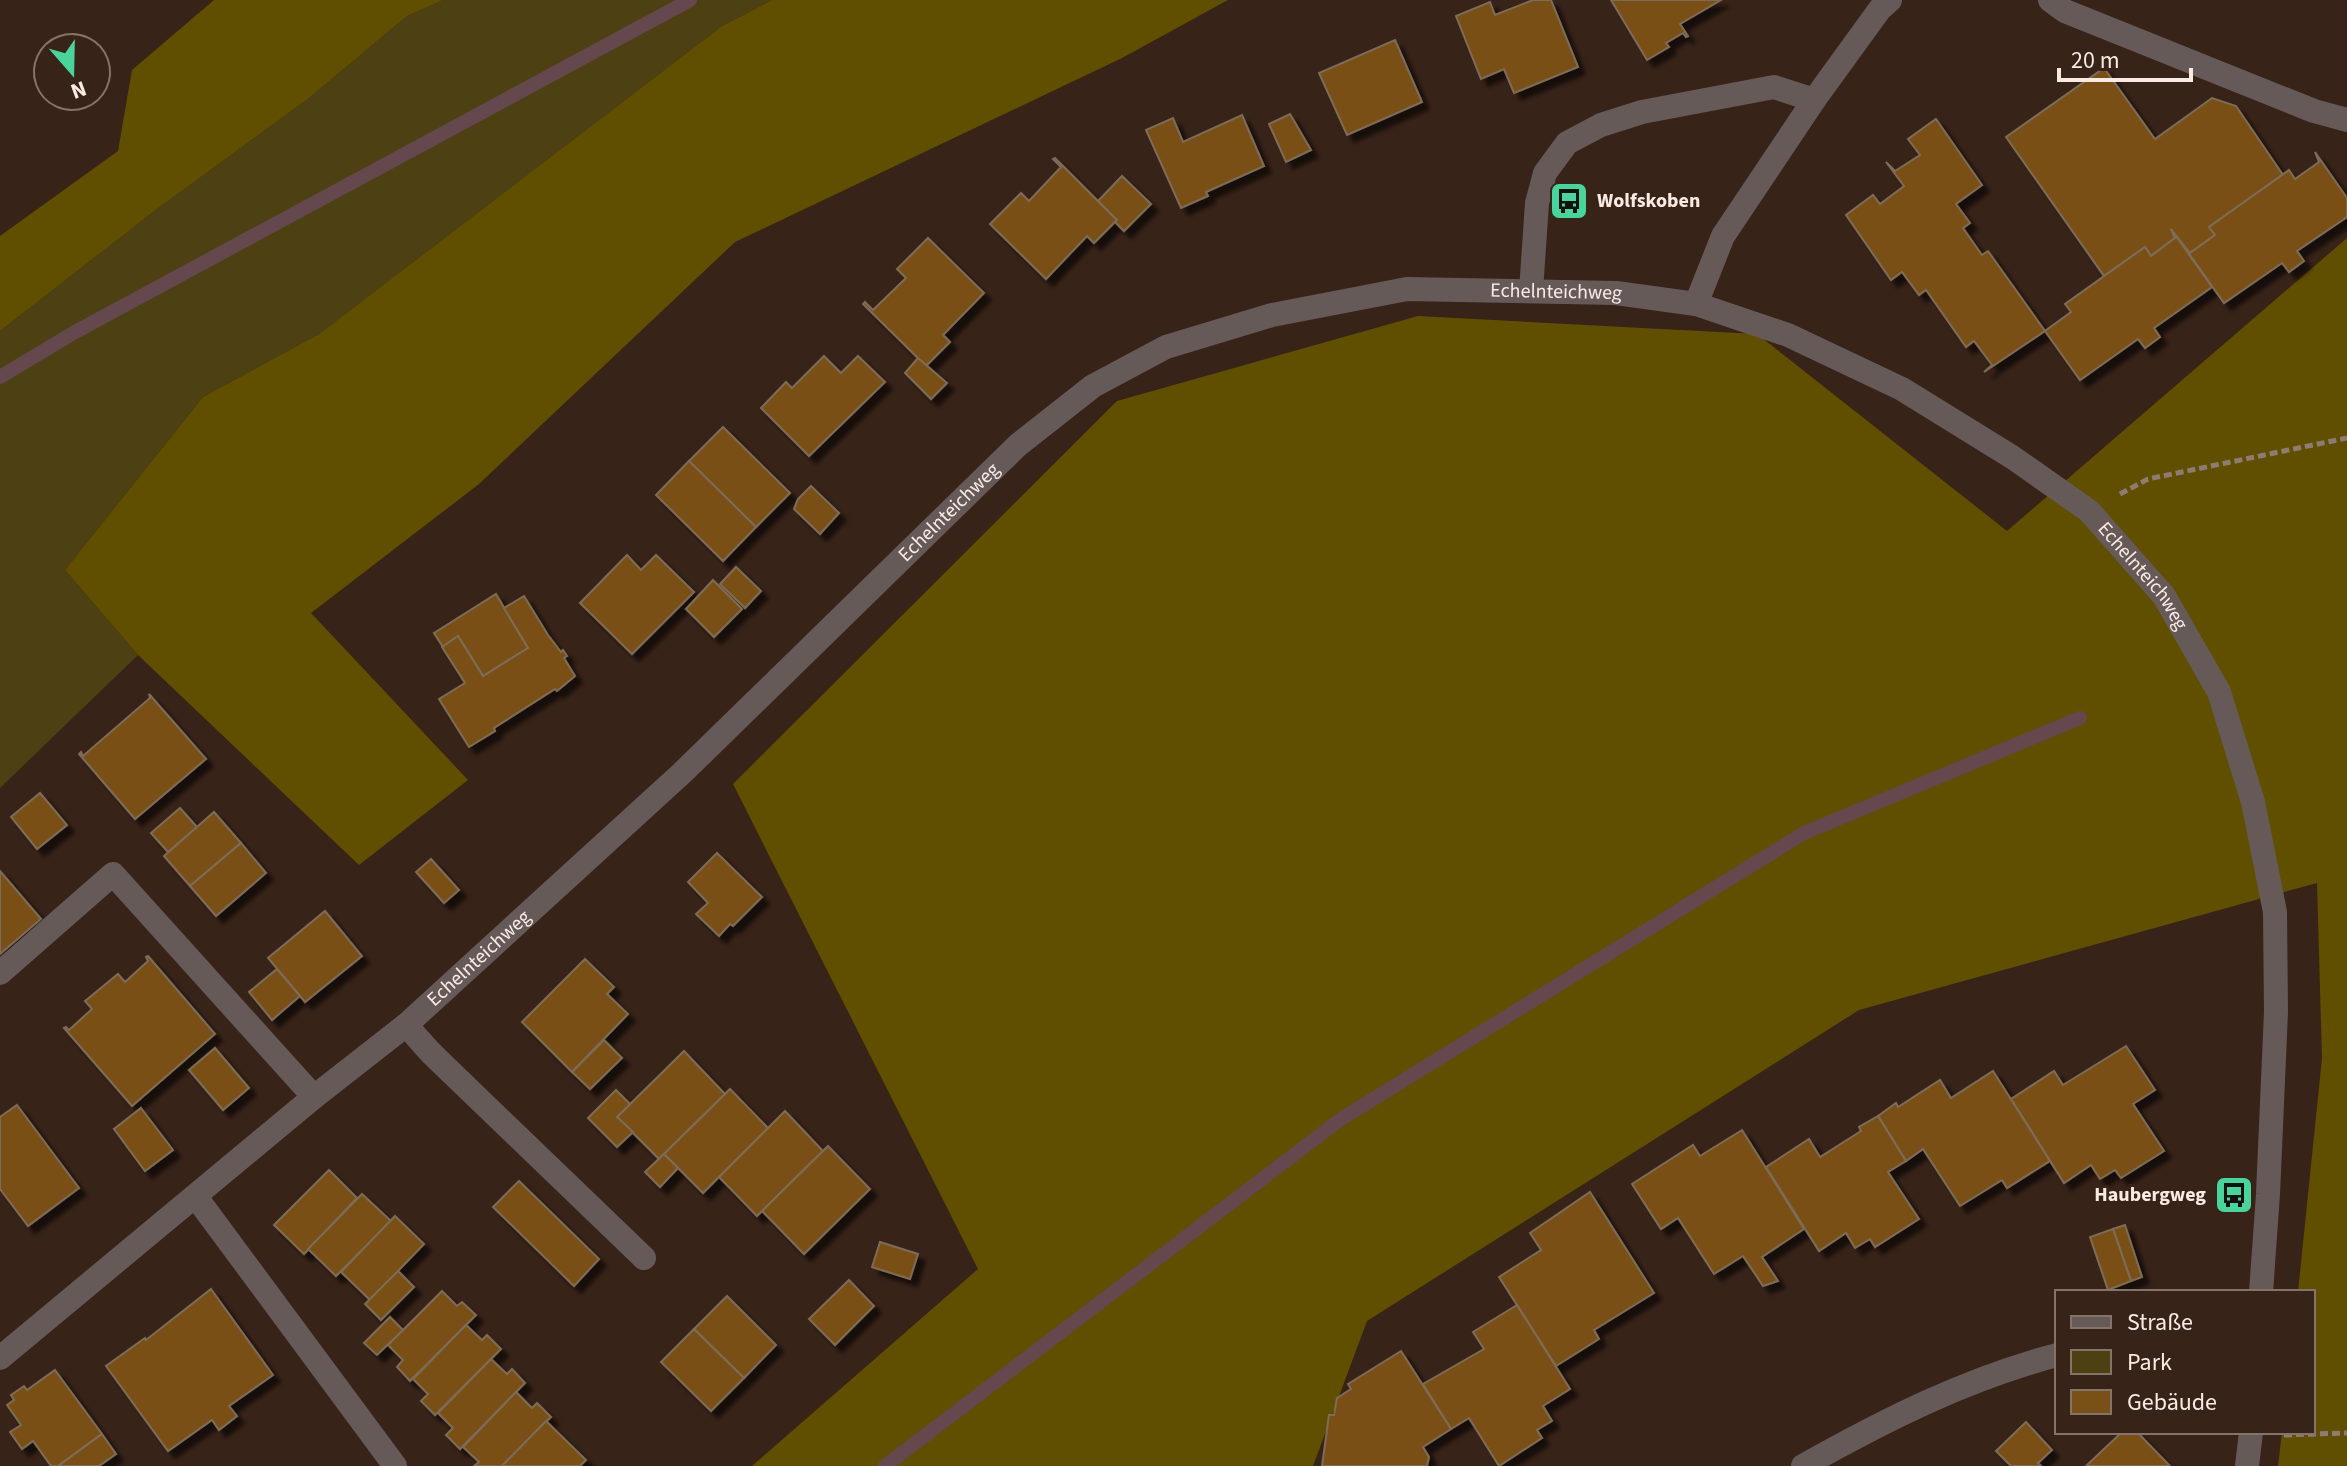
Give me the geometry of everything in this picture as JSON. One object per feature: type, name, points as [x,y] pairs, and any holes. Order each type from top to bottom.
[{"type":"street","points":[[1696,304],[1723,236],[1814,100],[1880,9],[1890,0]]},
{"type":"street","points":[[2050,0],[2065,11],[2314,111],[2347,120]]},
{"type":"street","points":[[1531,291],[1537,203],[1545,173],[1567,143],[1601,125],[1642,112],[1774,87],[1814,100]]},
{"type":"street","name":"Echelnteichweg","points":[[0,1358],[314,1097],[406,1025],[682,773],[1018,445],[1093,386],[1166,347],[1272,315],[1407,289],[1616,293],[1696,304],[1788,335],[1902,389],[2012,457],[2089,511],[2164,596],[2219,692],[2253,802],[2275,912],[2276,1012],[2261,1290]]},
{"type":"street","points":[[0,973],[113,874],[314,1097]]},
{"type":"street","points":[[406,1025],[431,1053],[644,1258]]},
{"type":"street","points":[[196,1197],[395,1466]]},
{"type":"street","points":[[1803,1466],[1881,1422],[1956,1387],[2055,1356]]},
{"type":"street","points":[[2247,1466],[2250,1434]]},
{"type":"path","points":[[2089,511],[2148,479],[2347,438]]},
{"type":"path","points":[[2315,1433],[2347,1433]]},
{"type":"green space","points":[[443,0],[772,0],[722,26],[319,334],[203,397],[65,570],[138,655],[0,788],[0,331],[153,212],[309,98],[407,16]]},
{"type":"shaded area","points":[[214,0],[443,0],[407,16],[309,98],[153,212],[0,331],[0,236],[118,151],[132,70]]},
{"type":"shaded area","points":[[772,0],[1228,0],[1122,58],[735,242],[479,484],[311,613],[468,780],[359,865],[138,655],[65,570],[203,397],[319,334],[722,26]]},
{"type":"shaded area","points":[[2347,238],[2347,1466],[2278,1466],[2282,1434],[2315,1434],[2315,1290],[2298,1290],[2322,1058],[2317,883],[1859,1010],[1367,1321],[1313,1466],[752,1466],[978,1269],[733,784],[1117,401],[1418,316],[1757,334],[2007,531]]},
{"type":"building","points":[[1533,0],[1551,0],[1578,67],[1514,93],[1504,69],[1481,79],[1456,16],[1490,2],[1495,15]]},
{"type":"building","points":[[1611,0],[1721,0],[1680,24],[1688,36],[1683,33],[1666,43],[1669,47],[1647,60]]},
{"type":"building","points":[[1395,40],[1422,102],[1347,135],[1319,73]]},
{"type":"building","points":[[2104,68],[2155,139],[2212,98],[2236,106],[2283,175],[2209,227],[2215,235],[2190,253],[2171,229],[2175,238],[2151,256],[2145,247],[2104,276],[2006,137]]},
{"type":"building","points":[[1290,114],[1311,150],[1286,162],[1269,124]]},
{"type":"building","points":[[1242,115],[1264,166],[1206,192],[1208,196],[1181,208],[1146,130],[1173,118],[1183,142]]},
{"type":"building","points":[[1936,119],[1982,185],[1956,204],[1970,223],[1963,228],[1982,255],[1988,251],[2045,331],[1984,372],[1992,365],[1974,341],[1966,347],[1926,290],[1919,295],[1902,272],[1891,280],[1846,215],[1873,195],[1880,204],[1904,186],[1886,162],[1895,171],[1920,155],[1908,139]]},
{"type":"building","points":[[2315,152],[2347,198],[2347,217],[2297,251],[2304,261],[2289,272],[2282,263],[2224,303],[2183,245],[2190,253],[2215,235],[2209,227],[2289,170],[2295,179],[2319,162]]},
{"type":"building","points":[[1055,158],[1117,220],[1094,243],[1087,236],[1046,279],[990,224],[1021,193],[1029,201],[1061,167]]},
{"type":"building","points":[[1122,176],[1151,204],[1124,231],[1098,201]]},
{"type":"building","points":[[2171,229],[2212,287],[2154,328],[2160,337],[2145,348],[2138,339],[2080,380],[2045,331],[2071,312],[2065,304],[2145,247],[2151,256],[2175,238]]},
{"type":"building","points":[[928,238],[984,293],[943,335],[950,342],[926,366],[863,304],[865,302],[873,310],[906,278],[897,269]]},
{"type":"building","points":[[824,356],[841,373],[858,356],[885,382],[809,456],[761,408],[786,382],[792,388]]},
{"type":"building","points":[[918,358],[947,383],[931,399],[905,373]]},
{"type":"building","points":[[723,427],[790,493],[756,527],[689,461]]},
{"type":"building","points":[[689,461],[756,527],[723,561],[656,495]]},
{"type":"building","points":[[811,486],[839,513],[820,534],[794,509],[798,499]]},
{"type":"building","points":[[627,555],[641,570],[656,555],[694,592],[632,654],[580,603]]},
{"type":"building","points":[[736,567],[761,591],[745,608],[720,584]]},
{"type":"building","points":[[713,580],[742,609],[714,637],[686,609]]},
{"type":"building","points":[[496,594],[528,648],[483,676],[458,636],[443,647],[434,633]]},
{"type":"building","points":[[524,596],[548,635],[567,656],[564,658],[575,676],[557,691],[555,689],[469,747],[439,699],[465,683],[442,647],[458,636],[483,676],[528,648],[504,608]]},
{"type":"building","points":[[149,694],[206,759],[135,819],[79,754],[81,752],[83,756],[150,698]]},
{"type":"building","points":[[40,793],[67,825],[37,849],[11,817]]},
{"type":"building","points":[[180,808],[197,827],[168,852],[151,833]]},
{"type":"building","points":[[214,812],[241,843],[190,886],[164,856]]},
{"type":"building","points":[[241,843],[266,873],[216,916],[190,886]]},
{"type":"building","points":[[717,853],[762,897],[719,936],[696,914],[708,903],[688,882]]},
{"type":"building","points":[[431,859],[459,890],[444,903],[416,872]]},
{"type":"building","points":[[0,871],[41,919],[0,954]]},
{"type":"building","points":[[325,911],[362,956],[305,1002],[268,958]]},
{"type":"building","points":[[148,956],[215,1034],[132,1106],[64,1028],[69,1030],[92,1009],[85,1001],[118,974],[125,982],[148,961]]},
{"type":"building","points":[[585,959],[614,987],[607,994],[628,1014],[572,1072],[522,1022]]},
{"type":"building","points":[[277,969],[300,996],[272,1020],[249,992]]},
{"type":"building","points":[[604,1040],[622,1058],[590,1089],[572,1072]]},
{"type":"building","points":[[2126,1046],[2155,1090],[2133,1104],[2164,1151],[2121,1178],[2115,1170],[2100,1179],[2091,1165],[2064,1183],[2011,1099],[2054,1071],[2063,1085]]},
{"type":"building","points":[[215,1048],[249,1088],[223,1110],[189,1070]]},
{"type":"building","points":[[684,1051],[725,1094],[659,1159],[617,1117]]},
{"type":"building","points":[[1993,1071],[2050,1161],[2007,1188],[2002,1180],[1960,1206],[1923,1149],[1906,1161],[1878,1116],[1940,1080],[1951,1098]]},
{"type":"building","points":[[730,1089],[768,1128],[703,1193],[664,1154]]},
{"type":"building","points":[[616,1090],[630,1104],[617,1117],[633,1132],[617,1147],[588,1118]]},
{"type":"building","points":[[17,1105],[79,1188],[28,1226],[0,1189],[0,1117]]},
{"type":"building","points":[[141,1108],[173,1150],[145,1171],[114,1129]]},
{"type":"building","points":[[785,1111],[823,1151],[757,1216],[719,1177]]},
{"type":"building","points":[[1878,1116],[1906,1161],[1888,1172],[1919,1219],[1875,1247],[1870,1239],[1855,1248],[1846,1233],[1819,1251],[1766,1167],[1809,1139],[1820,1157],[1861,1131],[1859,1127]]},
{"type":"building","points":[[1742,1130],[1804,1229],[1762,1257],[1778,1281],[1763,1286],[1743,1256],[1714,1274],[1678,1218],[1661,1229],[1632,1184],[1693,1145],[1700,1156]]},
{"type":"building","points":[[828,1146],[870,1189],[804,1254],[762,1211]]},
{"type":"building","points":[[664,1154],[678,1168],[660,1187],[645,1172]]},
{"type":"building","points":[[329,1170],[357,1198],[304,1254],[274,1225]]},
{"type":"building","points":[[519,1181],[599,1259],[574,1286],[493,1207]]},
{"type":"building","points":[[1590,1192],[1654,1293],[1594,1330],[1599,1339],[1556,1366],[1499,1277],[1541,1250],[1530,1233]]},
{"type":"building","points":[[362,1194],[391,1221],[336,1276],[308,1249]]},
{"type":"building","points":[[395,1216],[424,1244],[370,1300],[341,1272]]},
{"type":"building","points":[[2125,1225],[2142,1277],[2131,1281],[2113,1229]]},
{"type":"building","points":[[2113,1229],[2131,1281],[2108,1290],[2090,1237]]},
{"type":"building","points":[[880,1242],[918,1254],[910,1279],[872,1267]]},
{"type":"building","points":[[398,1271],[414,1287],[381,1320],[365,1304]]},
{"type":"building","points":[[849,1280],[874,1306],[835,1345],[809,1319]]},
{"type":"building","points":[[211,1289],[273,1375],[229,1406],[237,1416],[219,1430],[212,1420],[168,1451],[106,1366],[146,1340]]},
{"type":"building","points":[[442,1291],[457,1306],[462,1302],[476,1315],[410,1381],[397,1367],[403,1360],[388,1345]]},
{"type":"building","points":[[727,1296],[776,1345],[744,1378],[694,1329]]},
{"type":"building","points":[[1517,1305],[1570,1389],[1543,1406],[1552,1421],[1537,1430],[1542,1438],[1499,1466],[1469,1418],[1451,1429],[1423,1384],[1484,1349],[1473,1332]]},
{"type":"building","points":[[390,1317],[403,1330],[377,1355],[364,1343]]},
{"type":"building","points":[[466,1325],[482,1340],[487,1335],[501,1349],[435,1415],[421,1401],[428,1394],[413,1379]]},
{"type":"building","points":[[694,1329],[744,1378],[711,1411],[661,1362]]},
{"type":"building","points":[[1401,1351],[1451,1429],[1423,1447],[1429,1457],[1427,1466],[1322,1466],[1329,1415],[1334,1415],[1337,1398],[1351,1389],[1348,1384]]},
{"type":"building","points":[[491,1359],[507,1374],[512,1369],[525,1383],[460,1449],[446,1435],[453,1428],[438,1413]]},
{"type":"building","points":[[55,1370],[102,1434],[58,1466],[51,1466],[33,1441],[22,1449],[10,1432],[21,1425],[7,1405],[14,1400],[11,1395],[24,1386],[27,1390]]},
{"type":"building","points":[[516,1392],[532,1408],[537,1403],[551,1417],[502,1466],[474,1466],[479,1462],[463,1447]]},
{"type":"building","points":[[546,1421],[586,1460],[580,1466],[502,1466]]},
{"type":"building","points":[[2026,1422],[2052,1450],[2038,1463],[2041,1466],[2011,1466],[1996,1451]]},
{"type":"building","points":[[102,1434],[116,1454],[99,1466],[58,1466]]},
{"type":"building","points":[[2120,1434],[2139,1434],[2170,1466],[2086,1466]]},
{"type":"waterway","points":[[0,377],[75,332],[690,0]]},
{"type":"waterway","points":[[885,1466],[1341,1119],[1804,833],[2080,718]]},
{"type":"place","name":"Wolfskoben","points":[[1569,201]]},
{"type":"place","name":"Haubergweg","points":[[2234,1195]]}]
